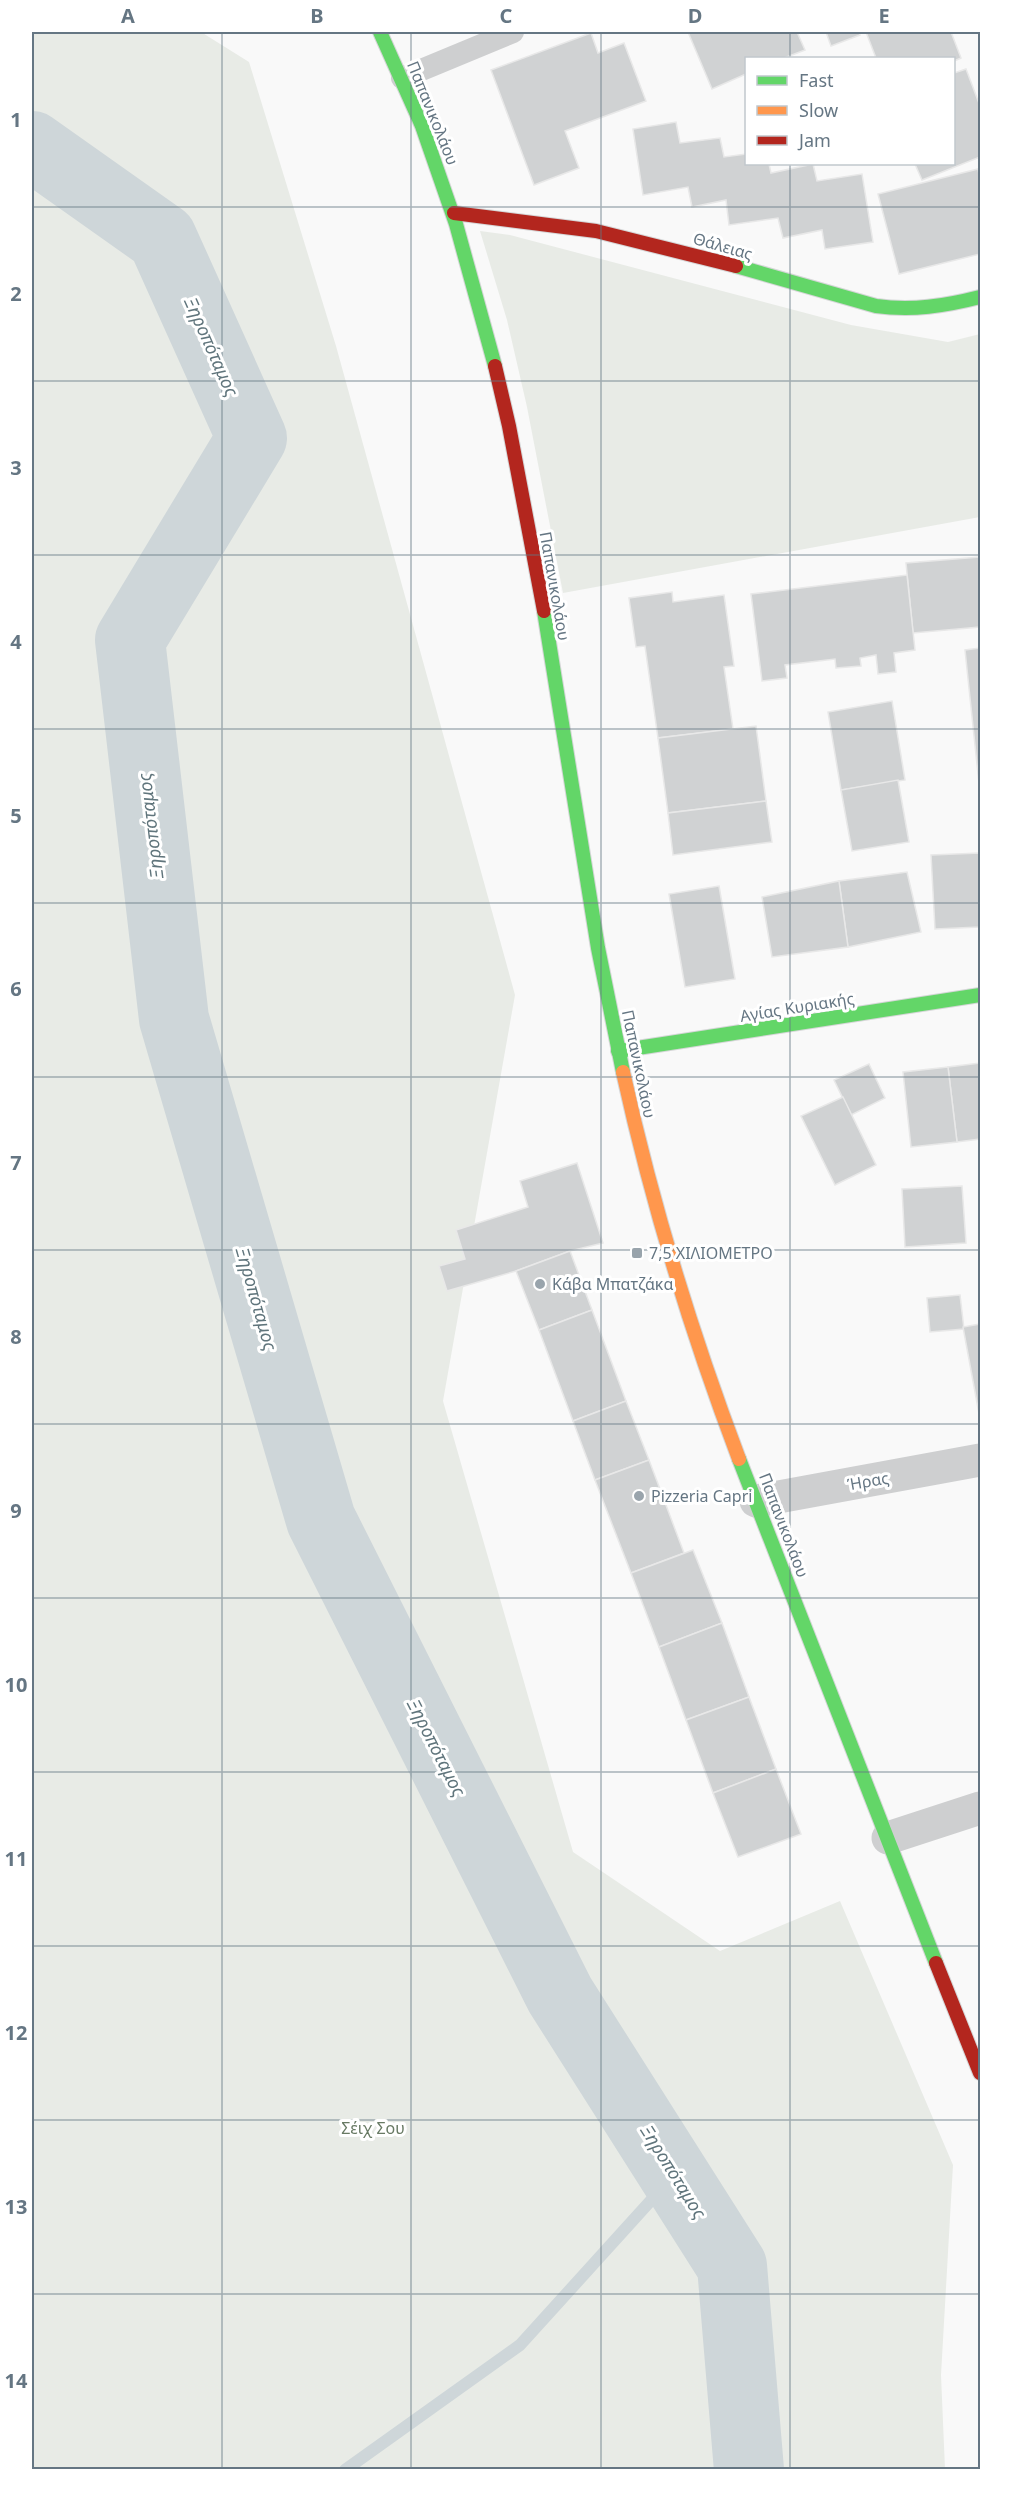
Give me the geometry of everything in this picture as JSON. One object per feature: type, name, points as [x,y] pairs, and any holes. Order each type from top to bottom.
[{"type":"main road","name":"Παπανικολάου","points":[[380,32],[402,78],[436,161],[454,213],[487,336],[513,450],[535,564],[618,1051],[654,1201],[688,1314],[756,1501],[888,1838],[974,2040],[981,2073]]},
{"type":"main road","name":"Θάλειας","points":[[454,213],[596,231],[670,248],[876,306],[894,309],[926,309],[981,297]]},
{"type":"main road","name":"Αγίας Κυριακής","points":[[618,1051],[981,995]]},
{"type":"street","name":"Ήρας","points":[[756,1501],[981,1460]]},
{"type":"street","points":[[888,1838],[981,1808]]},
{"type":"lane","points":[[402,78],[513,32]]},
{"type":"green space","name":"Σέιχ Σου","points":[[32,32],[201,32],[249,62],[336,346],[515,995],[443,1401],[573,1852],[720,1951],[840,1901],[953,2165],[941,2375],[945,2469],[32,2470]]},
{"type":"green space","points":[[480,231],[510,235],[851,325],[948,342],[980,334],[980,517],[563,593],[527,407],[507,320]]},
{"type":"building","points":[[688,32],[797,32],[805,50],[787,57],[745,57],[745,74],[712,89]]},
{"type":"building","points":[[826,32],[859,32],[860,35],[831,46]]},
{"type":"building","points":[[866,32],[951,32],[961,58],[955,61],[955,57],[876,57]]},
{"type":"building","points":[[591,33],[598,53],[624,43],[646,101],[565,131],[579,168],[534,185],[491,70]]},
{"type":"building","points":[[966,69],[980,106],[980,157],[922,180],[915,165],[955,165],[955,73]]},
{"type":"building","points":[[676,122],[680,143],[720,138],[724,157],[745,154],[745,165],[769,165],[771,173],[813,165],[817,181],[862,174],[873,242],[825,249],[822,230],[783,238],[778,218],[729,225],[726,200],[692,207],[688,187],[643,195],[633,129]]},
{"type":"building","points":[[978,169],[980,254],[899,274],[878,194]]},
{"type":"building","points":[[980,557],[980,627],[913,633],[906,563]]},
{"type":"building","points":[[907,575],[915,650],[894,653],[896,672],[878,674],[876,655],[860,658],[861,666],[836,668],[835,659],[785,665],[787,678],[762,681],[751,594]]},
{"type":"building","points":[[672,592],[673,602],[724,595],[734,666],[724,667],[733,729],[658,738],[645,646],[636,647],[629,598]]},
{"type":"building","points":[[980,648],[980,793],[965,650]]},
{"type":"building","points":[[892,701],[905,780],[841,790],[828,712]]},
{"type":"building","points":[[756,726],[766,801],[668,813],[658,738]]},
{"type":"building","points":[[898,780],[909,842],[852,851],[841,790]]},
{"type":"building","points":[[766,801],[772,842],[673,855],[668,813]]},
{"type":"building","points":[[980,853],[980,927],[935,929],[931,855]]},
{"type":"building","points":[[907,872],[921,932],[848,947],[839,881]]},
{"type":"building","points":[[839,881],[848,947],[772,957],[762,897]]},
{"type":"building","points":[[719,886],[735,979],[685,987],[669,894]]},
{"type":"building","points":[[980,1063],[980,1139],[957,1142],[948,1067]]},
{"type":"building","points":[[869,1064],[885,1098],[851,1115],[834,1080]]},
{"type":"building","points":[[948,1067],[957,1142],[911,1147],[903,1072]]},
{"type":"building","points":[[843,1097],[876,1165],[835,1185],[801,1116]]},
{"type":"building","points":[[577,1163],[603,1243],[570,1251],[516,1271],[447,1291],[439,1266],[465,1259],[456,1230],[528,1207],[520,1181]]},
{"type":"building","points":[[962,1186],[966,1243],[905,1247],[902,1189]]},
{"type":"building","points":[[570,1251],[592,1310],[539,1330],[516,1271]]},
{"type":"building","points":[[960,1295],[964,1329],[930,1332],[927,1298]]},
{"type":"building","points":[[592,1310],[626,1401],[573,1421],[539,1330]]},
{"type":"building","points":[[980,1324],[980,1419],[963,1327]]},
{"type":"building","points":[[626,1401],[649,1460],[595,1480],[573,1421]]},
{"type":"building","points":[[649,1460],[684,1553],[631,1573],[595,1480]]},
{"type":"building","points":[[693,1550],[722,1623],[659,1647],[631,1573]]},
{"type":"building","points":[[722,1623],[749,1697],[686,1720],[659,1647]]},
{"type":"building","points":[[749,1697],[776,1769],[713,1793],[686,1720]]},
{"type":"building","points":[[776,1769],[801,1834],[738,1857],[713,1793]]},
{"type":"waterway","name":"Ξηροπόταμος","points":[[32,146],[162,238],[252,438],[130,640],[174,1019],[321,1520],[560,1995],[732,2266],[749,2470]]},
{"type":"waterway","points":[[345,2470],[520,2345],[674,2175]]},
{"type":"traffic: fast","points":[[380,32],[422,126],[456,224],[495,366]]},
{"type":"traffic: fast","points":[[736,266],[876,306],[928,307],[980,297]]},
{"type":"traffic: fast","points":[[544,611],[598,948],[623,1072]]},
{"type":"traffic: fast","points":[[618,1051],[980,995]]},
{"type":"traffic: fast","points":[[739,1459],[936,1963]]},
{"type":"traffic: slow","points":[[623,1072],[674,1267],[739,1459]]},
{"type":"traffic: jam","points":[[454,213],[596,231],[736,266]]},
{"type":"traffic: jam","points":[[495,366],[509,426],[544,611]]},
{"type":"traffic: jam","points":[[936,1963],[980,2073]]},
{"type":"place","name":"7,5 ΧΙΛΙΟΜΕΤΡΟ","points":[[637,1253]]},
{"type":"place","name":"Κάβα Μπατζάκα","points":[[540,1284]]},
{"type":"place","name":"Pizzeria Capri","points":[[639,1496]]}]
